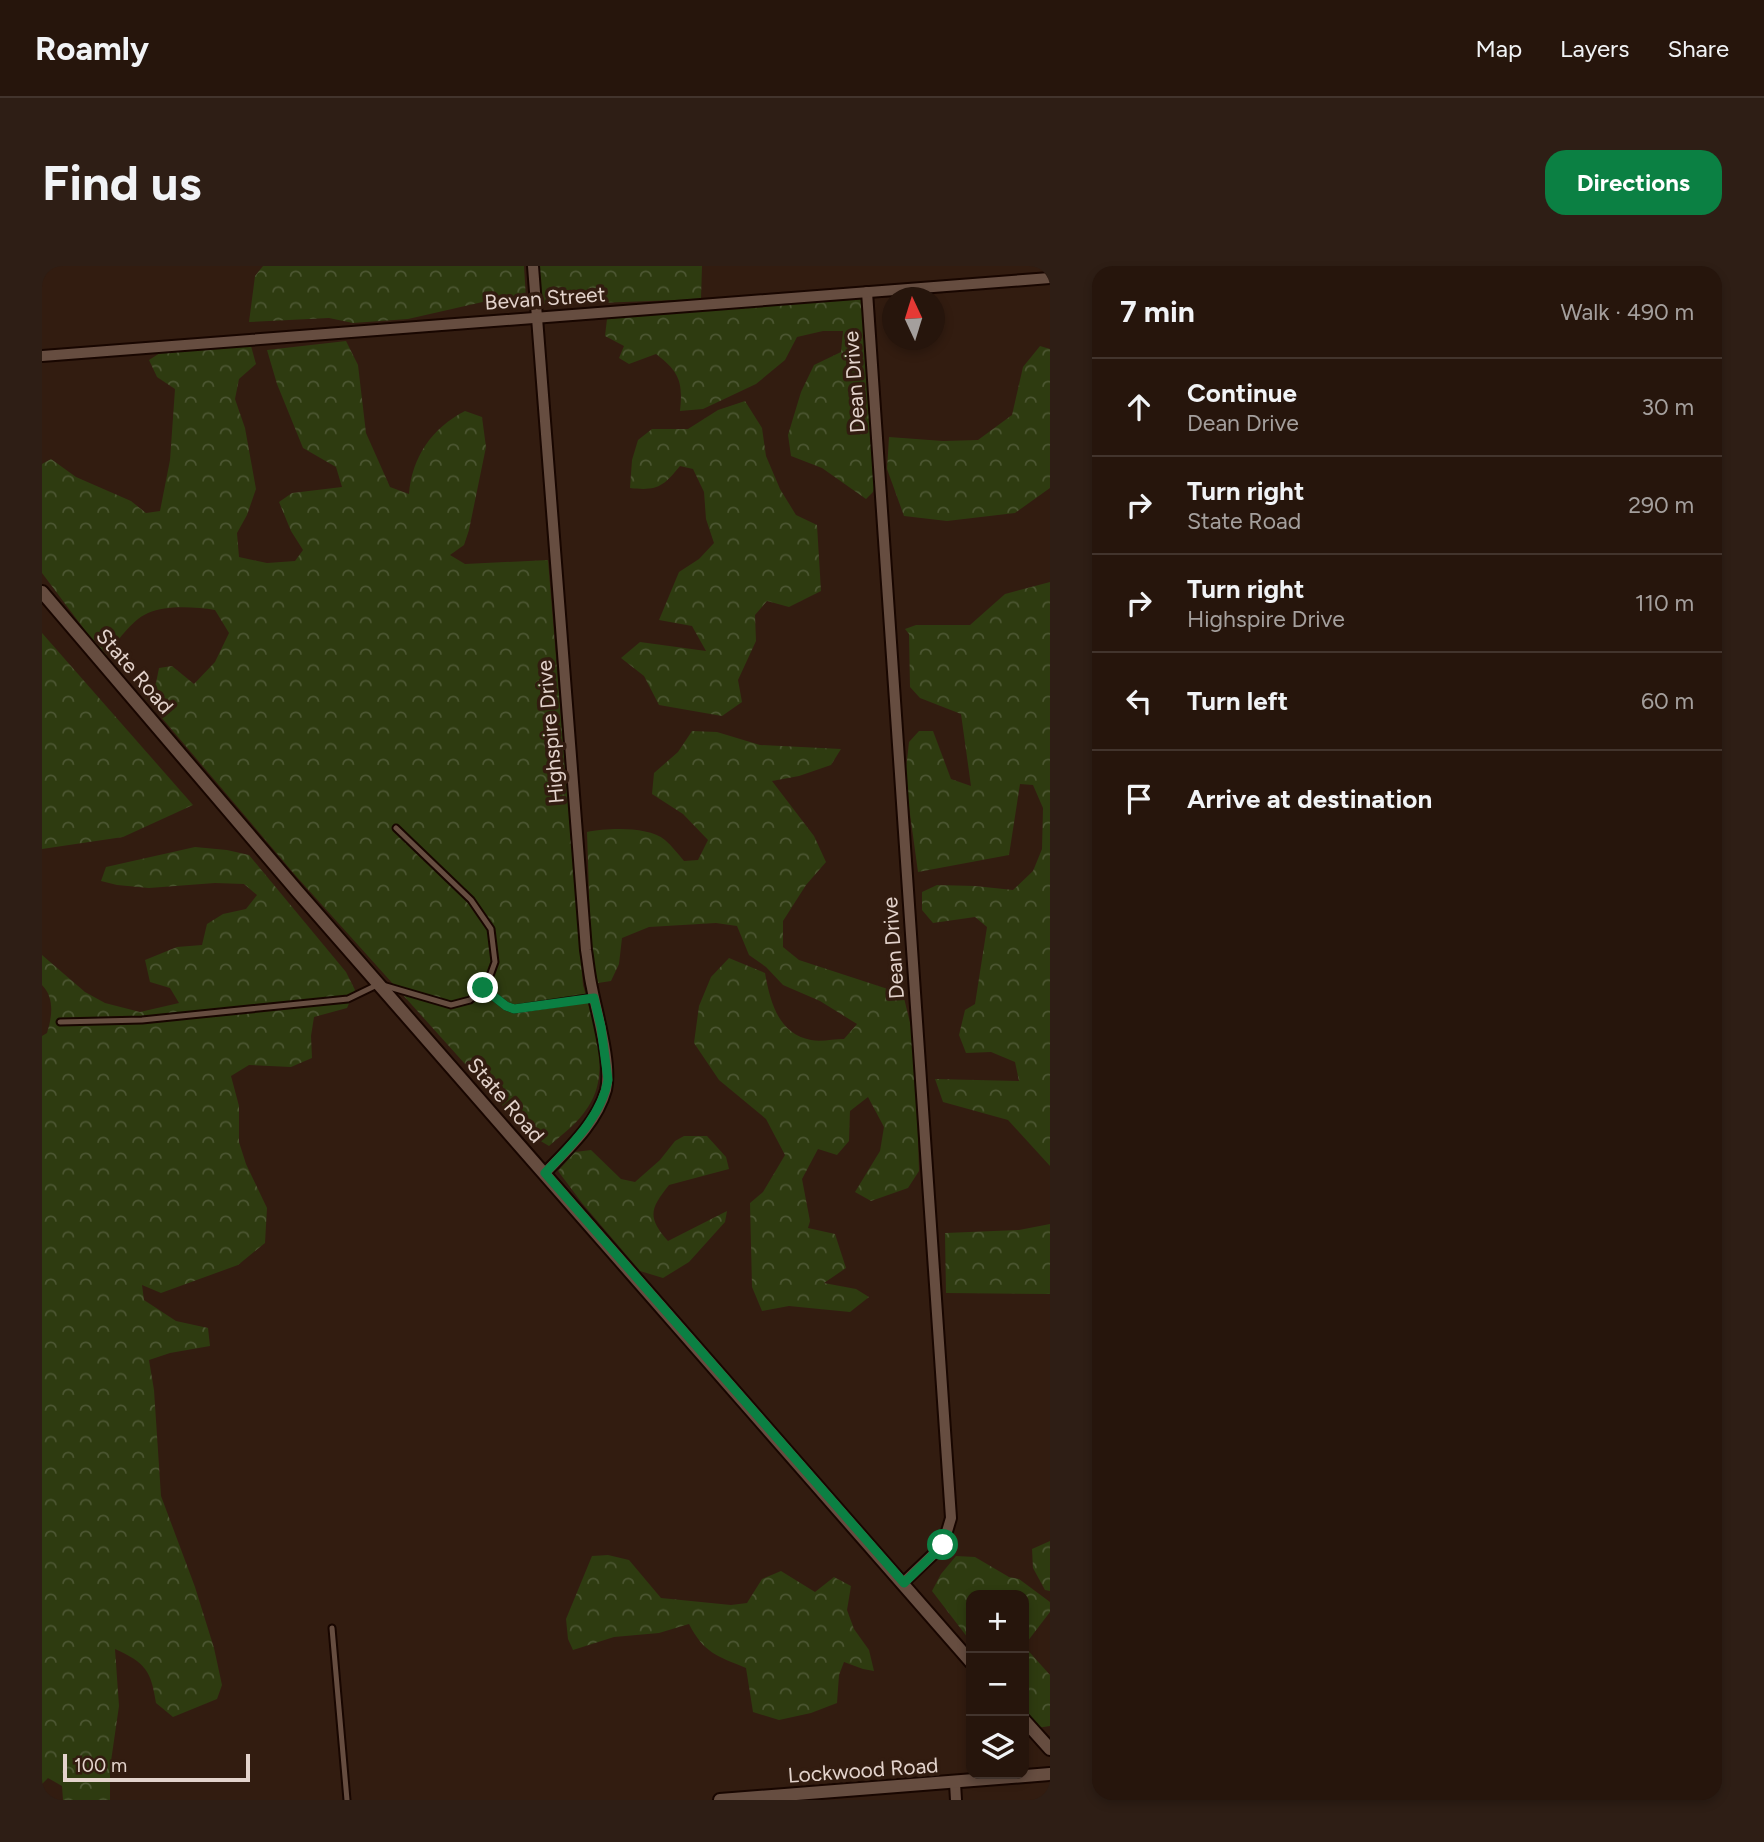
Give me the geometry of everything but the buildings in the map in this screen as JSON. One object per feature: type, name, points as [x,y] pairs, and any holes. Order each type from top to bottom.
[{"type":"street","name":"Highspire Drive","points":[[533,266],[586,950],[608,1080],[593,1118],[545,1173]]},
{"type":"street","name":"Bevan Street","points":[[42,356],[1050,278]]},
{"type":"street","name":"Dean Drive","points":[[867,292],[951,1518],[943,1545],[904,1583]]},
{"type":"street","name":"State Road","points":[[42,592],[379,984],[966,1656]]},
{"type":"street","points":[[1029,1726],[1050,1749]]},
{"type":"street","name":"Lockwood Road","points":[[720,1800],[813,1797],[1050,1774]]},
{"type":"street","points":[[955,1783],[956,1800]]},
{"type":"lane","points":[[60,1022],[142,1020],[348,999],[379,984],[451,1005],[470,1000],[487,984],[495,962],[491,929],[471,900],[396,828]]},
{"type":"lane","points":[[483,988],[514,1009],[594,998]]},
{"type":"lane","points":[[332,1628],[347,1800]]},
{"type":"green space","points":[[263,266],[524,266],[526,299],[487,301],[408,319],[353,323],[329,318],[249,322],[255,276]]},
{"type":"green space","points":[[539,266],[702,266],[701,299],[547,305],[541,301]]},
{"type":"green space","points":[[858,297],[863,301],[876,479],[873,492],[866,499],[822,468],[791,456],[788,435],[801,392],[814,365],[841,352],[843,331],[823,331],[797,337],[785,360],[756,384],[703,409],[680,411],[680,385],[670,367],[656,354],[629,364],[619,358],[624,346],[605,336],[607,319]]},
{"type":"green space","points":[[346,341],[358,365],[366,433],[390,487],[409,494],[419,456],[434,435],[465,411],[482,417],[486,447],[469,530],[464,545],[450,555],[465,564],[548,560],[583,985],[600,1063],[595,1093],[588,1107],[575,1123],[549,1146],[527,1133],[296,876],[145,698],[156,683],[159,668],[172,666],[194,684],[215,662],[229,633],[215,610],[172,608],[148,613],[130,627],[105,657],[42,573],[42,464],[51,459],[76,477],[131,501],[146,513],[160,511],[170,460],[175,389],[157,377],[149,360],[160,353],[251,346],[256,364],[239,379],[235,399],[245,428],[256,489],[237,533],[239,557],[267,563],[295,561],[303,550],[291,531],[279,502],[292,493],[342,487],[336,467],[303,448],[277,384],[267,350]]},
{"type":"green space","points":[[1040,346],[1050,349],[1050,488],[1015,513],[947,521],[904,516],[887,469],[889,437],[943,441],[978,440],[1012,415],[1023,367]]},
{"type":"green space","points":[[745,401],[762,428],[766,456],[780,489],[796,515],[817,525],[821,591],[789,607],[767,601],[755,615],[756,641],[738,680],[742,702],[722,716],[659,705],[644,676],[621,658],[640,642],[706,651],[692,626],[659,620],[679,572],[699,559],[714,543],[706,519],[704,492],[693,469],[680,466],[669,479],[653,488],[630,488],[632,460],[638,440],[652,429],[688,429],[718,410]]},
{"type":"green space","points":[[1050,582],[1050,1166],[1008,1120],[943,1102],[935,1079],[1019,1081],[1015,1062],[991,1052],[966,1053],[959,1035],[965,1010],[975,1004],[987,927],[975,917],[933,923],[922,910],[922,892],[937,885],[1013,890],[1033,871],[1042,849],[1043,808],[1033,785],[1020,784],[1009,855],[918,872],[905,778],[909,742],[919,731],[933,731],[951,779],[971,786],[961,714],[920,698],[910,687],[909,634],[905,629],[916,625],[970,625],[1005,594]]},
{"type":"green space","points":[[42,633],[193,805],[123,837],[42,849]]},
{"type":"green space","points":[[692,731],[717,732],[760,745],[841,749],[831,765],[799,776],[772,781],[814,836],[826,862],[806,885],[783,921],[783,947],[799,960],[903,994],[915,1043],[919,1171],[908,1188],[871,1201],[855,1192],[880,1151],[884,1127],[868,1097],[850,1111],[849,1141],[837,1155],[818,1149],[802,1179],[810,1221],[808,1228],[835,1234],[846,1268],[824,1283],[856,1289],[869,1297],[850,1312],[789,1306],[762,1311],[752,1287],[750,1203],[763,1192],[785,1155],[766,1119],[719,1080],[694,1043],[699,1006],[711,977],[729,958],[765,973],[778,1015],[783,1024],[800,1037],[815,1041],[844,1039],[857,1024],[820,1001],[783,985],[766,967],[749,955],[737,926],[716,923],[649,927],[622,938],[619,964],[611,981],[598,983],[591,954],[587,832],[616,829],[649,832],[665,840],[684,861],[698,860],[708,840],[683,814],[652,794],[654,773],[678,752]]},
{"type":"green space","points":[[195,847],[249,855],[346,972],[355,990],[347,1008],[314,1017],[312,1058],[291,1067],[249,1065],[231,1076],[239,1106],[239,1142],[246,1164],[267,1208],[265,1243],[238,1265],[161,1293],[142,1285],[144,1300],[176,1321],[208,1328],[210,1346],[170,1353],[149,1360],[154,1390],[161,1496],[195,1587],[214,1648],[222,1685],[217,1699],[173,1717],[156,1703],[152,1683],[145,1669],[134,1659],[115,1649],[119,1706],[110,1768],[110,1800],[63,1800],[62,1786],[48,1778],[42,1784],[42,1036],[47,1033],[51,1008],[49,996],[42,985],[42,955],[85,992],[105,1003],[140,1012],[179,1003],[170,988],[150,982],[145,960],[177,947],[202,945],[207,924],[223,914],[246,909],[257,895],[244,884],[215,883],[149,888],[101,881],[106,867]]},
{"type":"green space","points":[[684,1136],[707,1136],[726,1157],[729,1169],[669,1185],[658,1200],[653,1213],[661,1233],[668,1241],[727,1211],[725,1222],[689,1262],[663,1278],[640,1271],[558,1171],[575,1152],[591,1150],[621,1179],[635,1182],[660,1160],[675,1141]]},
{"type":"green space","points":[[1050,1224],[1050,1294],[946,1293],[945,1233],[1019,1230]]},
{"type":"green space","points":[[1050,1541],[1050,1591],[1045,1590],[1033,1568],[1032,1549]]},
{"type":"green space","points":[[608,1555],[629,1560],[661,1598],[731,1605],[747,1603],[762,1579],[781,1571],[815,1592],[834,1577],[851,1586],[847,1610],[854,1629],[869,1650],[874,1671],[844,1662],[839,1675],[837,1703],[811,1713],[779,1720],[753,1712],[746,1668],[706,1648],[689,1624],[659,1633],[614,1637],[573,1650],[568,1639],[566,1619],[592,1556]]},
{"type":"green space","points":[[956,1556],[975,1557],[1009,1577],[1019,1579],[1050,1602],[1050,1612],[1029,1639],[1029,1590],[966,1590],[966,1635],[932,1591],[941,1574]]},
{"type":"green space","points":[[1029,1652],[1050,1675],[1050,1726],[1037,1728],[1029,1718]]},
{"type":"route","points":[[483,988],[514,1009],[594,998],[608,1080],[604,1096],[593,1118],[545,1173],[904,1583],[943,1545]]}]
